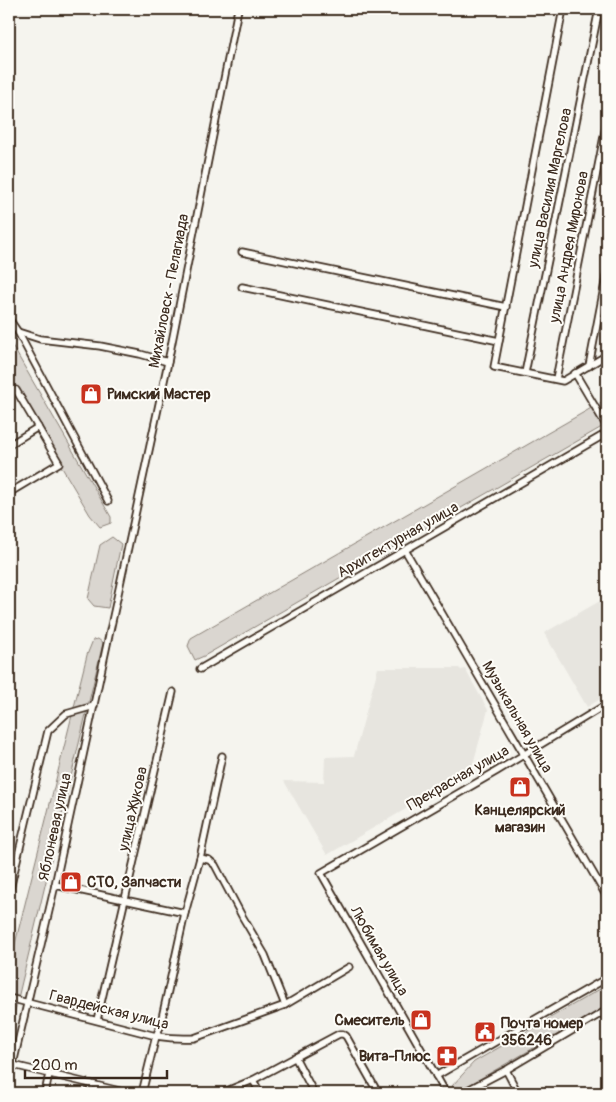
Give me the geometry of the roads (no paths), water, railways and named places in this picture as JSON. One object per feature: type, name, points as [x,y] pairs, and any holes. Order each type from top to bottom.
[{"type":"street","name":"Михайловск - Пелагиада","points":[[121,577],[168,362],[238,9]]},
{"type":"street","points":[[563,9],[494,367],[563,381],[607,355]]},
{"type":"street","name":"улица Василия Маргелова","points":[[525,373],[599,9]]},
{"type":"street","name":"улица Андрея Миронова","points":[[556,379],[607,121]]},
{"type":"street","points":[[242,252],[506,307]]},
{"type":"street","points":[[589,366],[607,272]]},
{"type":"street","points":[[242,287],[499,341]]},
{"type":"street","points":[[9,318],[108,500]]},
{"type":"street","points":[[18,332],[40,339],[100,346],[168,362]]},
{"type":"street","points":[[576,373],[607,427]]},
{"type":"street","points":[[9,394],[16,390],[59,463],[9,493]]},
{"type":"street","points":[[9,444],[38,427]]},
{"type":"street","name":"Архитектурная улица","points":[[200,669],[607,433]]},
{"type":"street","name":"Музыкальная улица","points":[[406,550],[607,897]]},
{"type":"street","name":"Яблоневая улица","points":[[9,1081],[55,885],[121,577]]},
{"type":"street","name":"улица Жукова","points":[[97,1020],[173,692]]},
{"type":"street","name":"Прекрасная улица","points":[[321,873],[607,704]]},
{"type":"street","points":[[9,893],[48,731],[66,714],[94,706]]},
{"type":"street","points":[[142,1093],[160,1027],[222,756]]},
{"type":"street","points":[[200,858],[209,860],[215,865],[265,955],[285,1005]]},
{"type":"street","name":"Любимая улица","points":[[321,873],[446,1093]]},
{"type":"street","points":[[55,885],[185,913]]},
{"type":"street","name":"Гвардейская улица","points":[[9,998],[156,1036],[176,1039],[194,1038],[285,1005],[349,967]]},
{"type":"street","points":[[436,1076],[607,978]]},
{"type":"street","points":[[462,1093],[506,1070],[607,1010]]},
{"type":"street","points":[[222,1093],[253,1080],[339,1034],[346,1036],[378,1093]]},
{"type":"street","points":[[296,1057],[314,1093]]},
{"type":"street","points":[[13,1065],[128,1093]]},
{"type":"street","points":[[506,1070],[518,1093]]},
{"type":"street","points":[[44,1093],[49,1074]]},
{"type":"street","points":[[253,1080],[260,1093]]},
{"type":"street","points":[[89,1093],[91,1084]]},
{"type":"place","name":"Римский Мастер","points":[[91,394]]},
{"type":"place","name":"Канцелярский магазин","points":[[520,787]]},
{"type":"place","name":"СТО, Запчасти","points":[[71,882]]},
{"type":"place","name":"Смеситель","points":[[421,1020]]},
{"type":"place","name":"Почта номер 356246","points":[[485,1032]]},
{"type":"place","name":"Вита-Плюс","points":[[447,1056]]}]
